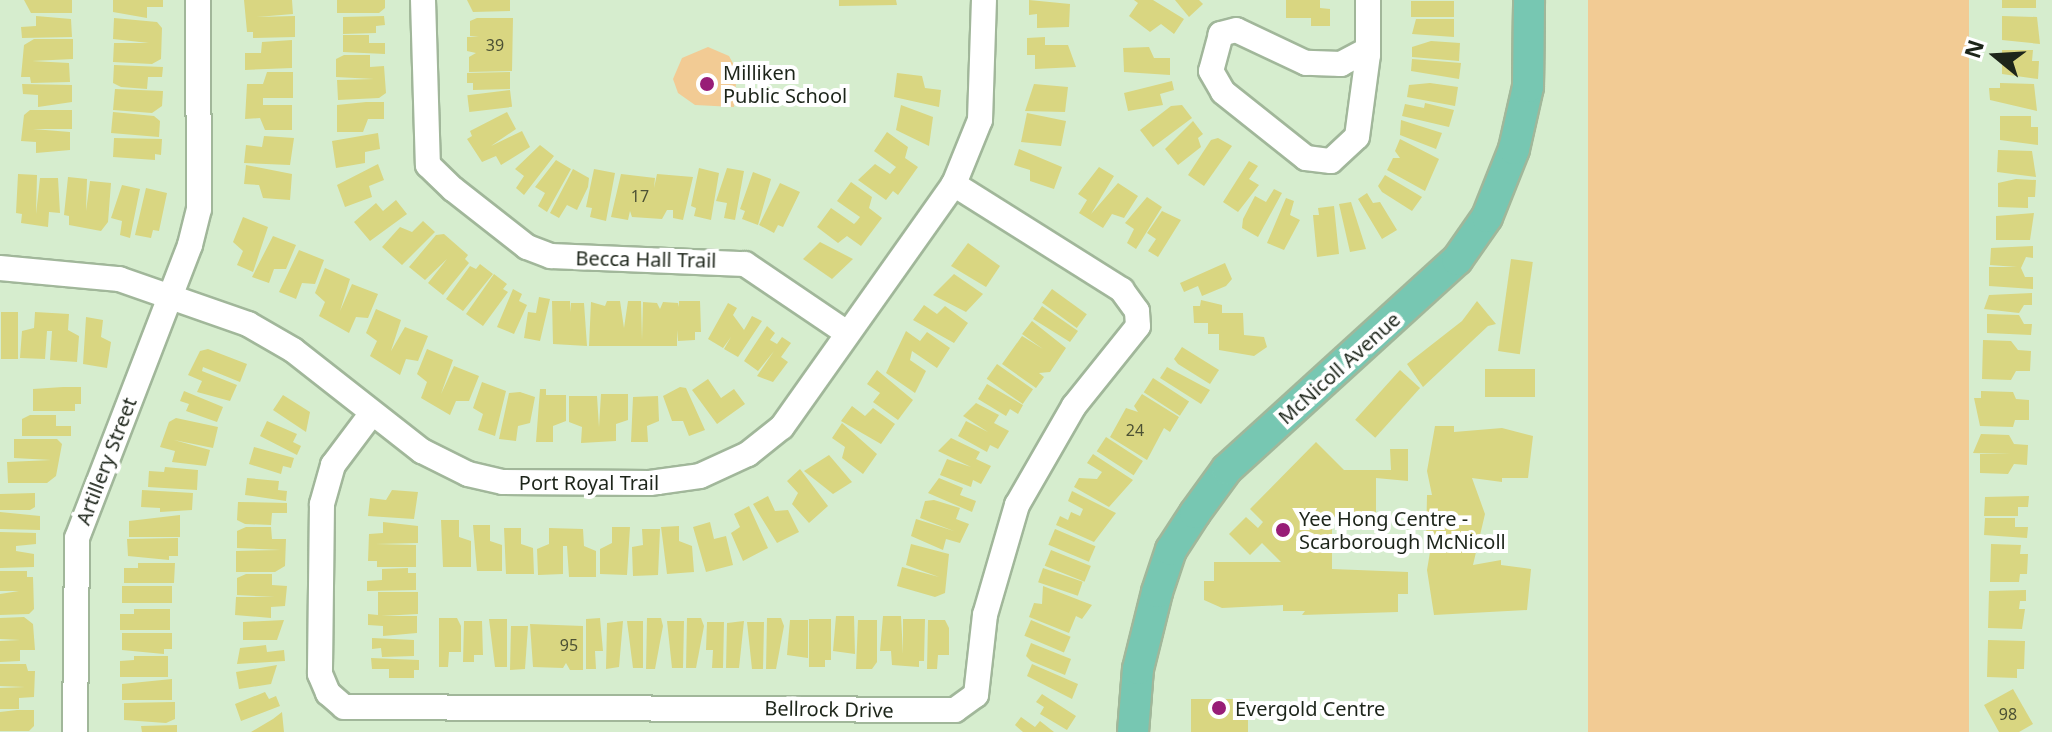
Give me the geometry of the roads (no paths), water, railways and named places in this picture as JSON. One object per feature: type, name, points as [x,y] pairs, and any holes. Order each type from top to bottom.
[{"type":"main road","name":"McNicoll Avenue","points":[[1133,732],[1138,669],[1157,592],[1171,550],[1195,513],[1227,469],[1457,260],[1487,217],[1514,149],[1528,87],[1529,0]]},
{"type":"street","points":[[171,293],[199,209],[198,0]]},
{"type":"street","name":"Becca Hall Trail","points":[[423,0],[426,153],[428,165],[453,189],[527,247],[551,256],[745,264],[847,333]]},
{"type":"street","name":"Port Royal Trail","points":[[0,268],[119,279],[171,293],[248,324],[293,350],[439,462],[488,479],[681,480],[728,465],[782,427],[954,184],[980,120],[984,0]]},
{"type":"street","points":[[1367,50],[1341,64],[1306,63],[1236,30],[1221,34],[1211,71],[1223,92],[1306,158],[1331,161],[1357,137],[1367,50],[1368,0]]},
{"type":"street","name":"Bellrock Drive","points":[[372,413],[333,465],[322,504],[320,674],[328,693],[344,707],[955,710],[976,695],[985,615],[1017,505],[1074,406],[1138,326],[1137,311],[1122,290],[954,184]]},
{"type":"street","name":"Artillery Street","points":[[75,732],[77,538],[171,293]]},
{"type":"place","name":"Milliken Public School","points":[[707,84]]},
{"type":"place","name":"Yee Hong Centre - Scarborough McNicoll","points":[[1283,530]]},
{"type":"place","name":"Evergold Centre","points":[[1219,708]]}]
